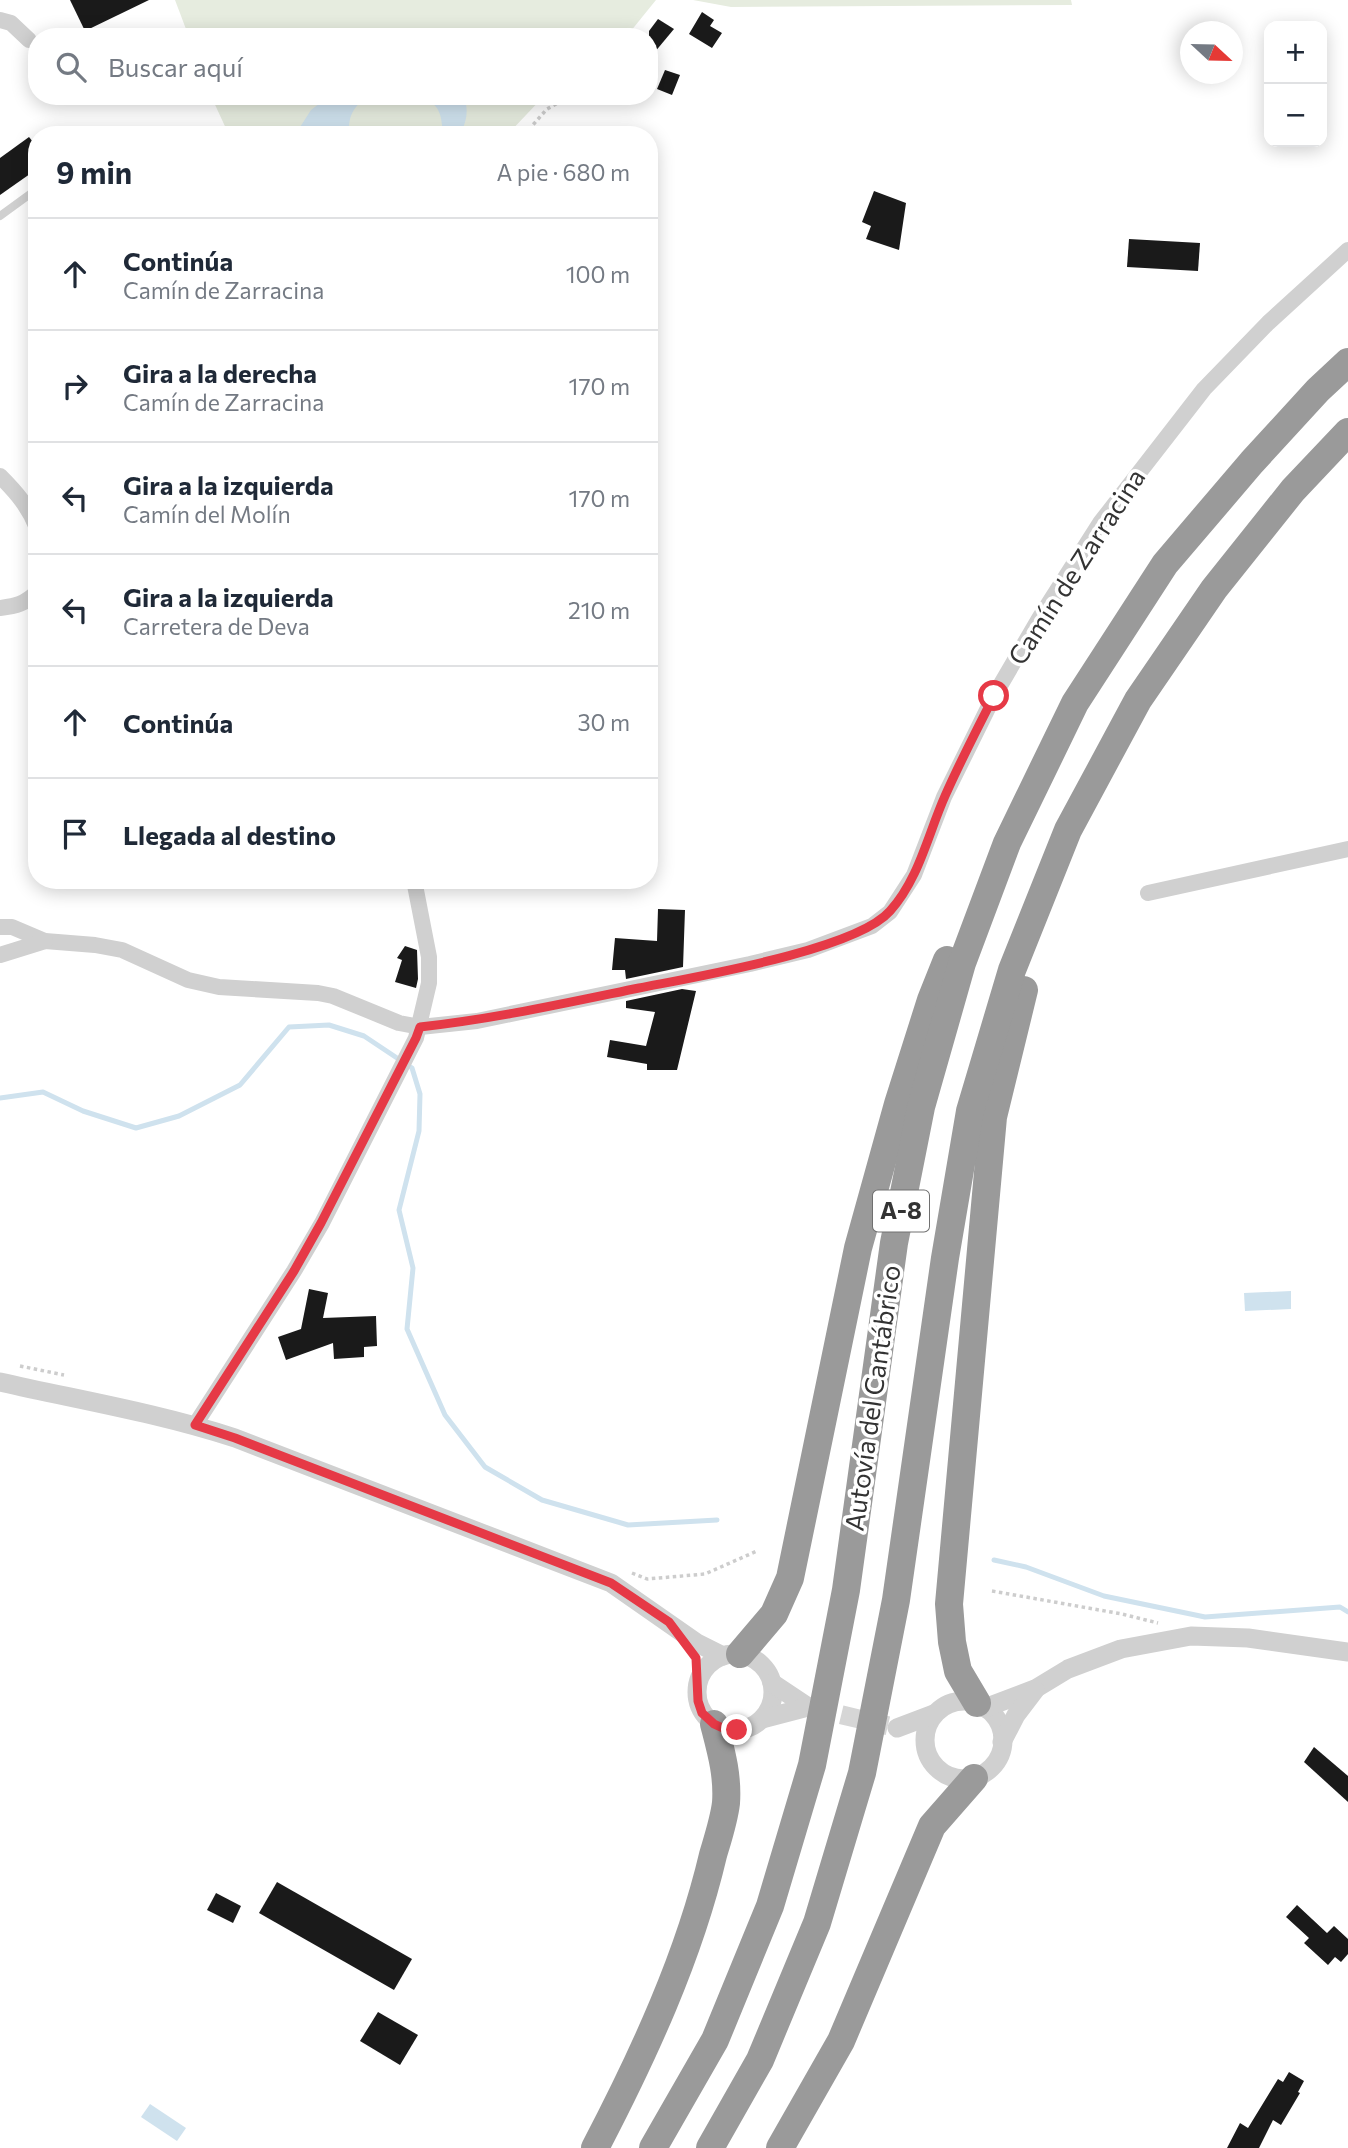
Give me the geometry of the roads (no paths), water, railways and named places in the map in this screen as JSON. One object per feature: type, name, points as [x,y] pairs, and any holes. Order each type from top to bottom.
[{"type":"highway","name":"Autovía del Cantábrico","points":[[653,2148],[715,2040],[769,1906],[812,1765],[846,1590],[894,1243],[921,1107],[962,963],[1007,843],[1075,703],[1165,564],[1252,462],[1318,390],[1348,362]]},
{"type":"highway","name":"Autovía del Cantábrico","points":[[710,2148],[760,2060],[812,1935],[862,1773],[896,1600],[943,1272],[970,1111],[1012,970],[1069,830],[1138,700],[1214,589],[1293,490],[1348,432]]},
{"type":"highway","points":[[981,1706],[958,1671],[952,1642],[950,1604],[993,1116],[1028,976],[1084,836],[1151,713],[1224,601],[1301,500],[1348,449]]},
{"type":"highway","points":[[731,1655],[774,1614],[790,1578],[858,1248],[898,1104],[931,1000],[971,899],[1007,843]]},
{"type":"highway","points":[[595,2148],[663,2005],[705,1891],[726,1805],[726,1768],[714,1724]]},
{"type":"highway","points":[[780,2148],[841,2041],[932,1826],[974,1777]]},
{"type":"street","points":[[0,20],[11,23],[28,39]]},
{"type":"street","name":"Camín de Zarracina","points":[[420,1027],[477,1021],[751,964],[821,945],[873,926],[890,912],[914,875],[944,797],[994,696],[1100,523],[1204,389],[1268,323],[1348,250]]},
{"type":"street","points":[[0,476],[17,493],[28,510]]},
{"type":"street","points":[[0,608],[28,601]]},
{"type":"street","points":[[1148,894],[1348,849]]},
{"type":"street","points":[[195,1425],[308,1247],[420,1027],[429,983],[429,957],[416,889]]},
{"type":"street","points":[[4,923],[44,941],[122,950],[188,980],[219,987],[333,996],[399,1023],[420,1027]]},
{"type":"street","points":[[0,955],[44,941]]},
{"type":"street","points":[[0,1382],[112,1405],[195,1425],[235,1438],[611,1583],[669,1622],[697,1643],[731,1655],[754,1659],[765,1669],[772,1683],[772,1698],[769,1709],[753,1726],[737,1730],[725,1729],[714,1724],[702,1713],[698,1701],[696,1658],[669,1622]]},
{"type":"street","points":[[926,1748],[897,1728],[934,1714],[954,1702],[981,1706],[1035,1689],[1068,1669],[1121,1649],[1191,1636],[1248,1638],[1348,1652]]},
{"type":"street","points":[[698,1681],[706,1667],[731,1655]]},
{"type":"street","points":[[762,1718],[808,1707],[772,1683]]},
{"type":"street","points":[[1002,1742],[1016,1715],[1035,1689]]},
{"type":"street","points":[[934,1714],[925,1735],[930,1760],[949,1776],[961,1779],[974,1777],[994,1764],[1000,1754],[1002,1742],[996,1718],[981,1706]]},
{"type":"lane","points":[[0,216],[28,196]]},
{"type":"water","points":[[317,105],[357,105],[349,126],[301,126]]},
{"type":"water","points":[[466,105],[464,126],[442,126],[436,106]]},
{"type":"water","points":[[1291,1291],[1291,1309],[1245,1311],[1244,1293]]},
{"type":"water","points":[[150,2104],[186,2128],[177,2141],[141,2117]]},
{"type":"waterway","points":[[0,1098],[43,1092],[83,1111],[136,1128],[179,1116],[240,1085],[289,1027],[329,1025],[364,1036],[412,1068],[420,1094],[419,1131],[399,1210],[413,1268],[407,1329],[445,1415],[485,1467],[542,1500],[628,1525],[717,1520]]},
{"type":"waterway","points":[[994,1560],[1026,1567],[1104,1596],[1205,1617],[1340,1607],[1348,1612]]},
{"type":"tunnel","points":[[813,1708],[897,1728]]}]
